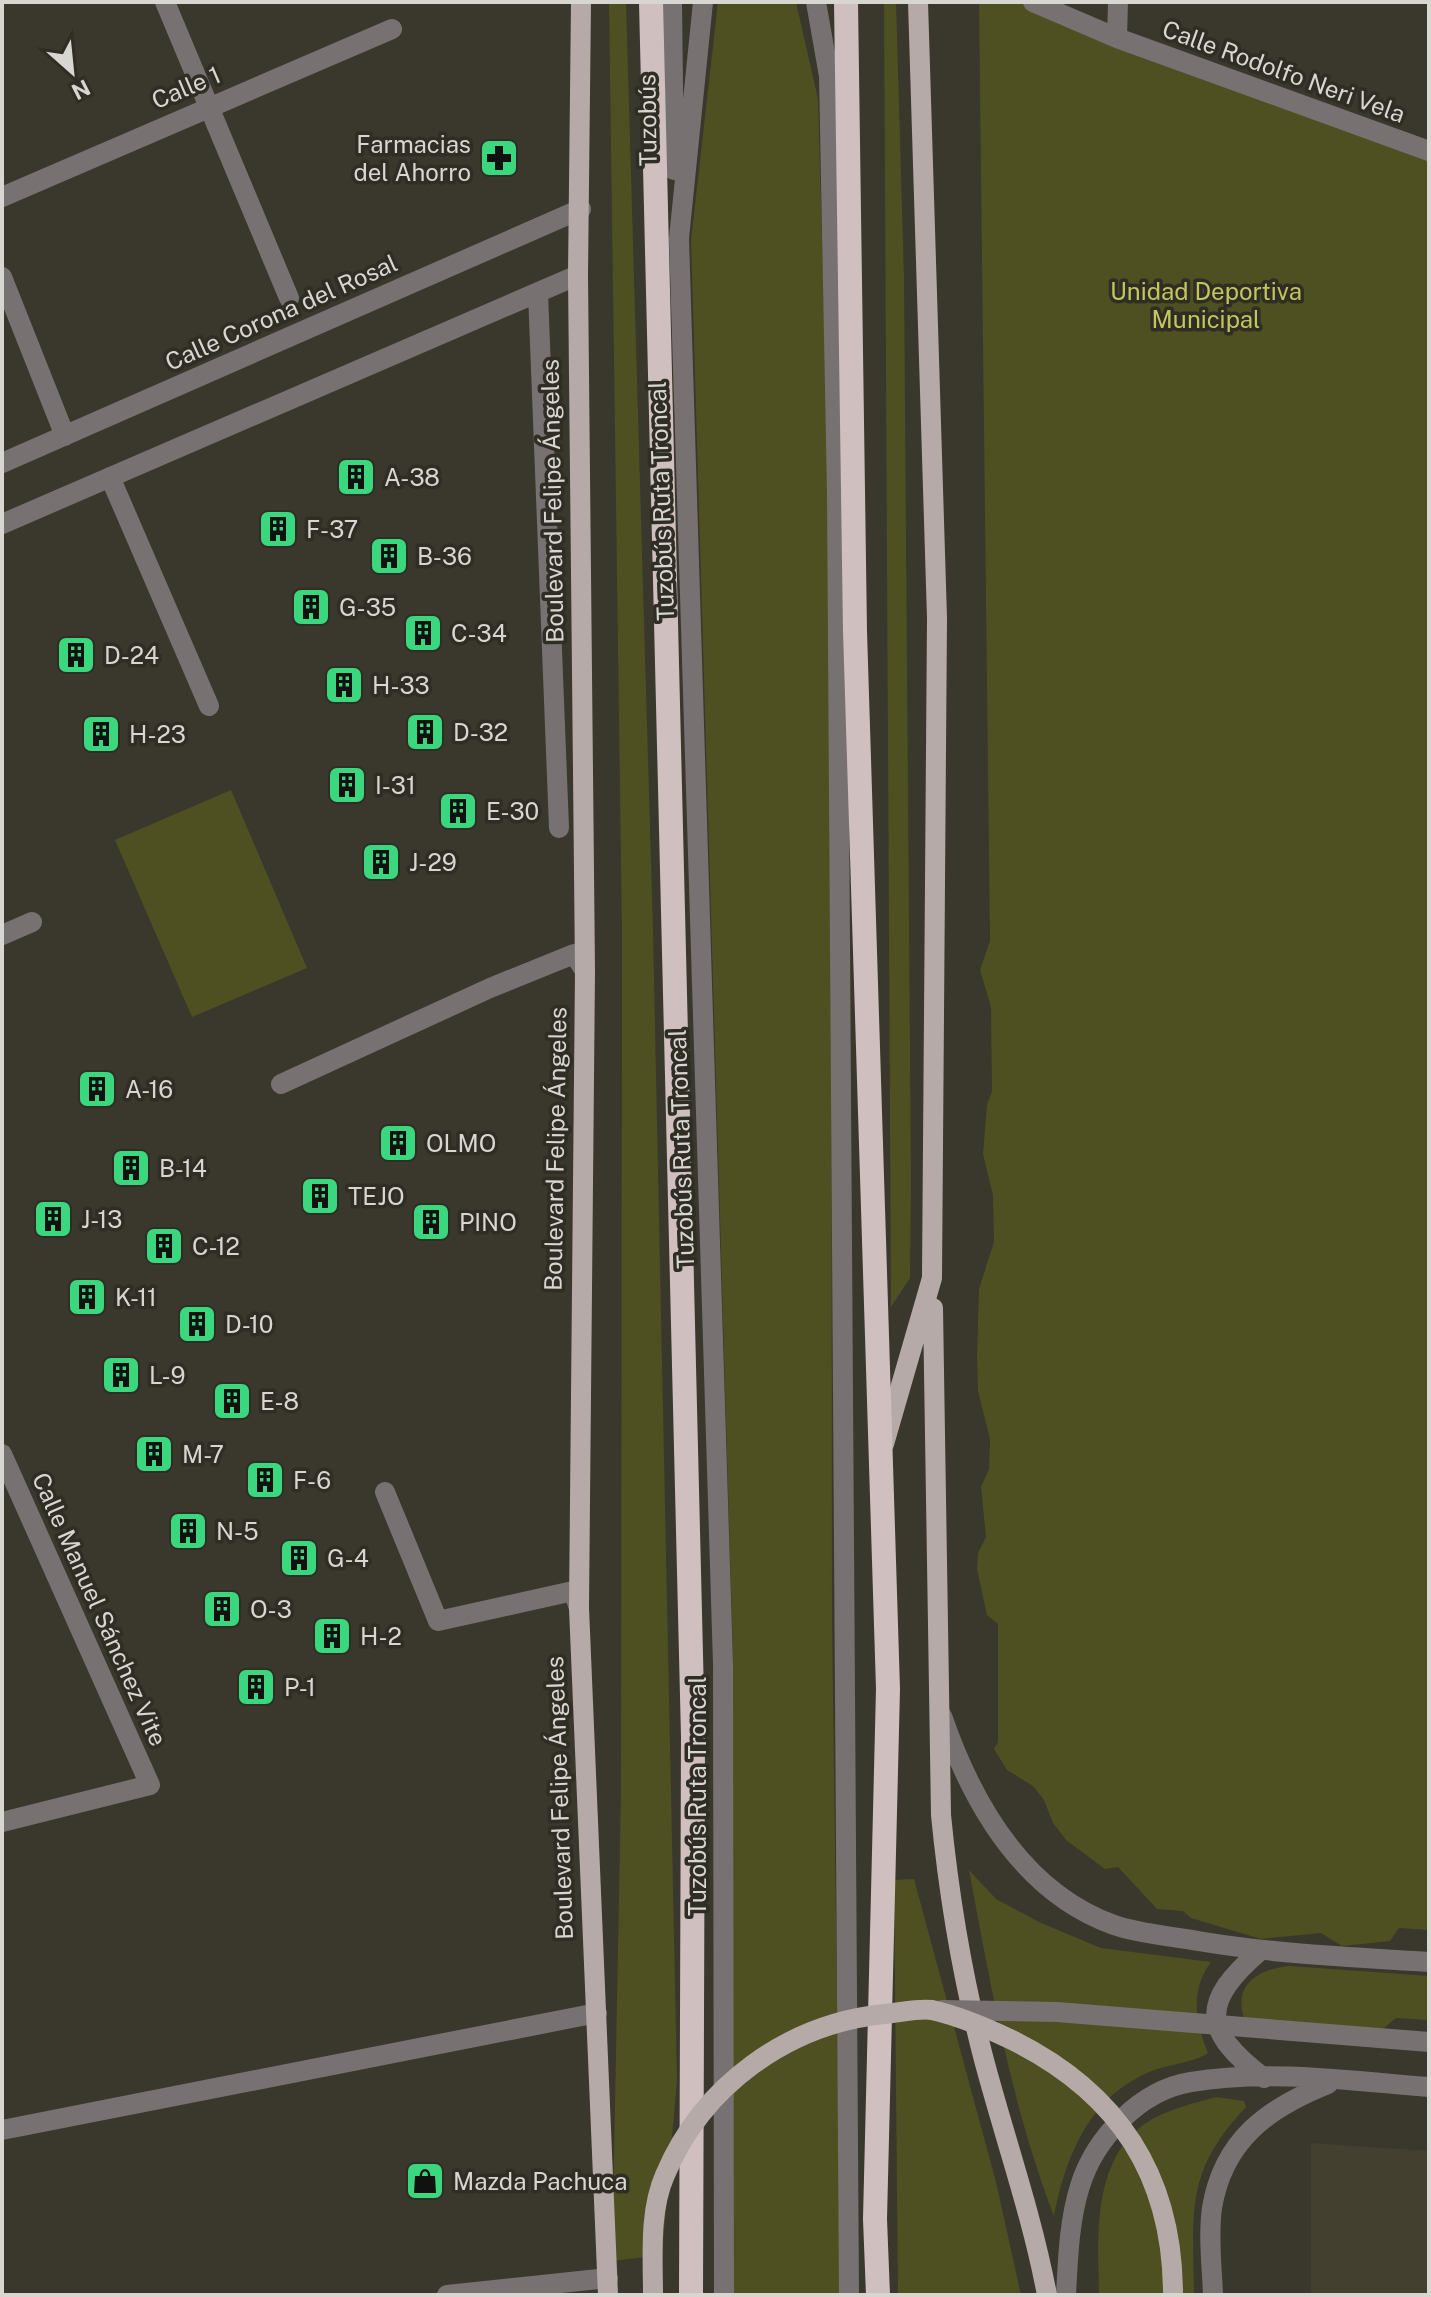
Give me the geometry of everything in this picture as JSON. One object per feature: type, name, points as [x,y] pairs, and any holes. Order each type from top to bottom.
[{"type":"highway","points":[[651,2],[693,1737],[691,2295]]},
{"type":"highway","points":[[846,2],[855,631],[888,1689],[875,2219],[878,2295]]},
{"type":"main road","name":"Boulevard Felipe Ángeles","points":[[581,2],[578,275],[585,971],[579,1608],[608,2286]]},
{"type":"main road","points":[[918,2],[937,618],[932,1278],[942,1716],[941,1815],[947,1878],[984,2058],[1040,2256],[1047,2295]]},
{"type":"main road","points":[[881,1455],[932,1278]]},
{"type":"main road","points":[[653,2295],[655,2217],[664,2176],[707,2106],[762,2057],[823,2025],[866,2016],[930,2010],[987,2028],[1035,2052],[1070,2074],[1123,2126],[1161,2196],[1171,2239],[1173,2295]]},
{"type":"street","points":[[165,2],[289,298]]},
{"type":"street","name":"Tuzobús","points":[[672,2],[674,205],[679,238]]},
{"type":"street","name":"Tuzobús Ruta Troncal","points":[[703,2],[679,238],[723,1664],[724,2295]]},
{"type":"street","points":[[816,2],[829,76]]},
{"type":"street","points":[[831,2],[829,76],[838,589],[849,2295]]},
{"type":"street","name":"Calle Rodolfo Neri Vela","points":[[1033,2],[1117,38],[1429,151]]},
{"type":"street","points":[[1117,38],[1118,2]]},
{"type":"street","name":"Calle 1","points":[[2,197],[209,105],[392,29]]},
{"type":"street","name":"Calle Corona del Rosal","points":[[2,463],[581,209]]},
{"type":"street","points":[[2,524],[578,275]]},
{"type":"street","points":[[2,277],[65,436]]},
{"type":"street","points":[[538,293],[559,828]]},
{"type":"street","points":[[110,477],[209,706]]},
{"type":"street","points":[[2,935],[32,922]]},
{"type":"street","points":[[281,1084],[490,988],[574,954],[585,971]]},
{"type":"street","name":"Calle Manuel Sánchez Vite","points":[[2,1454],[150,1785],[2,1822]]},
{"type":"street","points":[[385,1492],[438,1621],[573,1591],[579,1608]]},
{"type":"street","points":[[942,1716],[961,1772],[1008,1846],[1039,1880],[1077,1907],[1116,1926],[1260,1951],[1429,1962]]},
{"type":"street","points":[[1260,1951],[1234,1974],[1222,1991],[1216,2012],[1220,2035],[1232,2054],[1264,2078]]},
{"type":"street","points":[[930,2010],[1057,2012],[1429,2042]]},
{"type":"street","points":[[2,2130],[597,2013]]},
{"type":"street","points":[[1066,2295],[1069,2244],[1080,2186],[1098,2147],[1128,2112],[1156,2095],[1189,2082],[1264,2078],[1429,2087]]},
{"type":"street","points":[[1213,2295],[1211,2210],[1220,2175],[1234,2150],[1254,2124],[1285,2101],[1339,2080]]},
{"type":"street","points":[[447,2295],[608,2286]]},
{"type":"shaded area","points":[[1311,2143],[1429,2151],[1429,2295],[1311,2295]]},
{"type":"green space","points":[[609,2],[626,2],[653,931],[677,2080],[662,2255],[612,2261],[621,1792],[622,933]]},
{"type":"green space","points":[[718,2],[796,2],[818,99],[831,558],[832,1621],[841,2295],[728,2295],[733,1655],[691,240]]},
{"type":"green space","points":[[884,2],[896,2],[904,277],[911,1182],[910,1278],[891,1307]]},
{"type":"green space","name":"Unidad Deportiva Municipal","points":[[979,2],[1026,2],[1429,146],[1429,1930],[1399,1928],[1390,1941],[1342,1946],[1321,1933],[1261,1939],[1191,1918],[1183,1911],[1157,1909],[1118,1867],[1105,1869],[1066,1840],[1033,1786],[1007,1770],[994,1749],[998,1742],[998,1624],[987,1615],[977,1569],[978,1553],[986,1537],[981,1487],[989,1469],[990,1439],[978,1391],[979,1289],[994,1242],[993,1195],[983,1154],[987,1105],[992,1091],[991,1007],[980,970],[990,941]]},
{"type":"green space","points":[[231,790],[307,968],[192,1017],[115,840]]},
{"type":"green space","points":[[969,1870],[996,1899],[1041,1923],[1101,1948],[1211,1962],[1197,1995],[1200,2029],[1208,2053],[1149,2072],[1111,2097],[1096,2113],[1074,2151],[1065,2172],[1054,2216],[1014,2089]]},
{"type":"green space","points":[[914,1879],[996,2182],[1021,2295],[898,2295],[894,1880]]},
{"type":"green space","points":[[1290,1966],[1429,1976],[1429,2020],[1396,2018],[1362,2046],[1247,2026],[1241,2001],[1249,1983],[1266,1971]]},
{"type":"green space","points":[[1216,2097],[1244,2101],[1246,2107],[1226,2130],[1202,2172],[1194,2215],[1194,2295],[1099,2295],[1099,2226],[1107,2179],[1115,2158],[1128,2139],[1154,2118]]},
{"type":"place","name":"Farmacias del Ahorro","points":[[499,158]]},
{"type":"place","name":"A-38","points":[[356,477]]},
{"type":"place","name":"F-37","points":[[278,529]]},
{"type":"place","name":"B-36","points":[[389,556]]},
{"type":"place","name":"G-35","points":[[311,607]]},
{"type":"place","name":"C-34","points":[[423,633]]},
{"type":"place","name":"D-24","points":[[76,655]]},
{"type":"place","name":"H-33","points":[[344,685]]},
{"type":"place","name":"D-32","points":[[425,732]]},
{"type":"place","name":"H-23","points":[[101,734]]},
{"type":"place","name":"I-31","points":[[347,785]]},
{"type":"place","name":"E-30","points":[[458,811]]},
{"type":"place","name":"J-29","points":[[381,862]]},
{"type":"place","name":"A-16","points":[[97,1089]]},
{"type":"place","name":"OLMO","points":[[398,1143]]},
{"type":"place","name":"B-14","points":[[131,1168]]},
{"type":"place","name":"TEJO","points":[[320,1196]]},
{"type":"place","name":"J-13","points":[[53,1219]]},
{"type":"place","name":"PINO","points":[[431,1222]]},
{"type":"place","name":"C-12","points":[[164,1246]]},
{"type":"place","name":"K-11","points":[[87,1297]]},
{"type":"place","name":"D-10","points":[[197,1324]]},
{"type":"place","name":"L-9","points":[[121,1375]]},
{"type":"place","name":"E-8","points":[[232,1401]]},
{"type":"place","name":"M-7","points":[[154,1454]]},
{"type":"place","name":"F-6","points":[[265,1480]]},
{"type":"place","name":"N-5","points":[[188,1531]]},
{"type":"place","name":"G-4","points":[[299,1558]]},
{"type":"place","name":"O-3","points":[[222,1609]]},
{"type":"place","name":"H-2","points":[[332,1636]]},
{"type":"place","name":"P-1","points":[[256,1687]]},
{"type":"place","name":"Mazda Pachuca","points":[[425,2181]]}]
